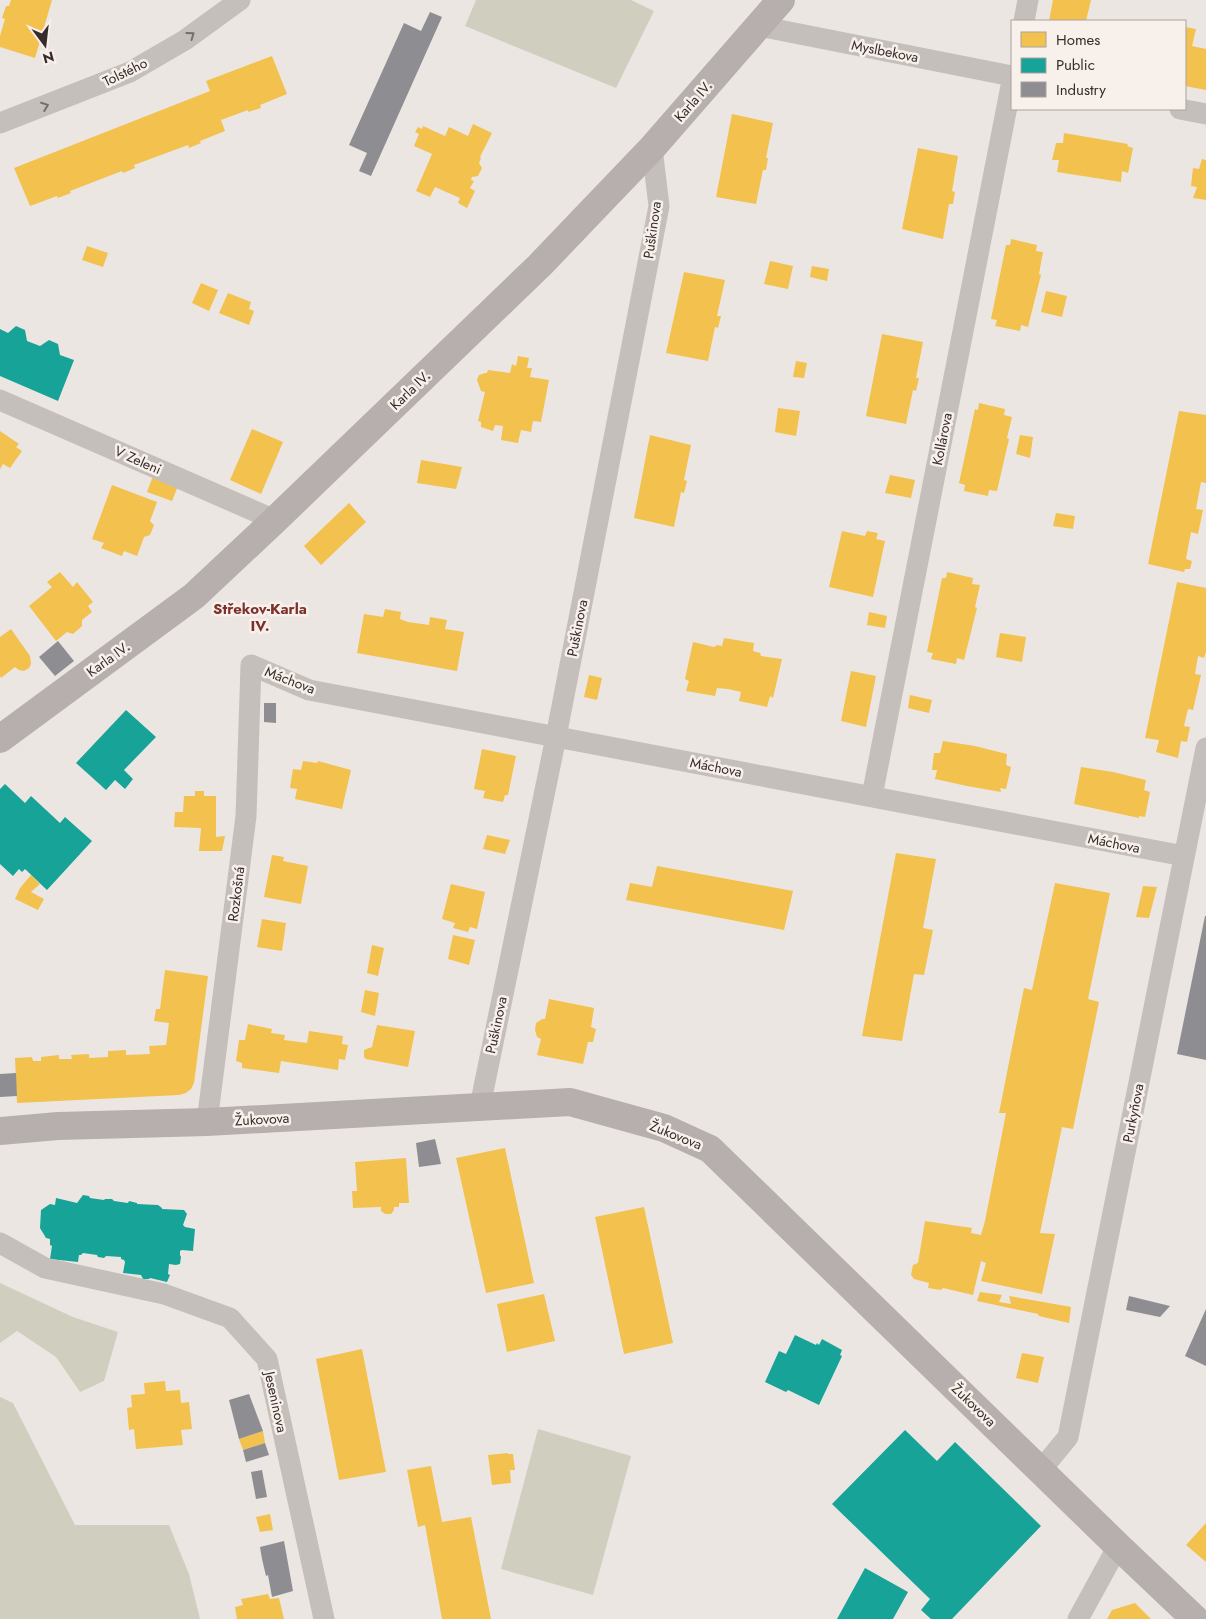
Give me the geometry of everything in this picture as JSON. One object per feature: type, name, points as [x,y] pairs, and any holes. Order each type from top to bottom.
[{"type":"street","name":"Tolstého","points":[[0,123],[130,72],[185,40],[240,0]]},
{"type":"street","name":"Karla IV.","points":[[0,739],[194,596],[276,520],[540,265],[652,148],[781,0]]},
{"type":"street","points":[[1024,20],[1028,0]]},
{"type":"street","name":"Myslbekova","points":[[758,26],[1011,76]]},
{"type":"street","name":"Kollárova","points":[[872,796],[1011,87]]},
{"type":"street","points":[[1185,110],[1206,114]]},
{"type":"street","name":"Puškinova","points":[[480,1106],[556,737],[658,206],[652,148]]},
{"type":"street","name":"V Zeleni","points":[[0,400],[276,520]]},
{"type":"street","name":"Máchova","points":[[251,665],[309,690],[1184,856]]},
{"type":"street","name":"Rozkošná","points":[[207,1122],[246,816],[251,665]]},
{"type":"street","name":"Purkyňova","points":[[1041,1470],[1068,1437],[1206,748]]},
{"type":"street","name":"Žukovova","points":[[0,1132],[58,1126],[207,1122],[570,1102],[664,1128],[710,1149],[1195,1619]]},
{"type":"street","name":"Jeseninova","points":[[0,1243],[45,1268],[164,1294],[230,1318],[267,1359],[324,1619]]},
{"type":"street","points":[[1078,1619],[1118,1546]]},
{"type":"shaded area","points":[[476,0],[631,0],[654,11],[616,88],[465,26]]},
{"type":"shaded area","points":[[0,1283],[73,1317],[118,1332],[104,1381],[80,1392],[56,1357],[17,1331],[0,1343]]},
{"type":"shaded area","points":[[0,1397],[13,1403],[75,1525],[169,1525],[189,1574],[200,1619],[0,1619]]},
{"type":"shaded area","points":[[538,1429],[631,1456],[593,1595],[501,1569]]},
{"type":"building: Homes","points":[[11,0],[52,0],[35,58],[0,47],[0,36],[5,19],[2,18],[6,6],[9,6]]},
{"type":"building: Homes","points":[[1053,0],[1091,0],[1086,20],[1049,20]]},
{"type":"building: Homes","points":[[1186,27],[1196,29],[1192,46],[1206,49],[1206,90],[1186,86]]},
{"type":"building: Homes","points":[[272,56],[287,94],[260,105],[261,108],[248,112],[248,110],[221,120],[225,131],[200,141],[201,143],[189,148],[188,145],[134,165],[135,168],[123,173],[122,171],[70,191],[71,193],[58,198],[57,196],[30,206],[14,168],[210,91],[206,81]]},
{"type":"building: Homes","points":[[732,114],[773,123],[766,158],[768,158],[766,170],[763,170],[756,204],[716,197]]},
{"type":"building: Homes","points":[[473,124],[492,133],[480,157],[479,163],[482,168],[478,176],[472,177],[471,180],[474,181],[470,188],[475,191],[467,208],[458,203],[460,198],[435,187],[430,197],[416,191],[432,154],[414,146],[419,134],[415,132],[418,127],[422,129],[423,126],[445,136],[449,127],[468,136]]},
{"type":"building: Homes","points":[[1064,133],[1128,144],[1127,146],[1133,148],[1128,173],[1122,171],[1121,182],[1057,172],[1059,160],[1052,160],[1056,143],[1063,143]]},
{"type":"building: Homes","points":[[918,148],[958,156],[952,191],[955,192],[953,204],[949,204],[943,239],[902,229]]},
{"type":"building: Homes","points":[[1202,159],[1206,160],[1206,200],[1193,198],[1197,187],[1191,186],[1193,168],[1199,169]]},
{"type":"building: Homes","points":[[1011,239],[1037,245],[1036,251],[1043,252],[1039,274],[1041,275],[1028,327],[1021,325],[1020,331],[995,326],[997,320],[991,319],[1006,245],[1010,245]]},
{"type":"building: Homes","points":[[87,246],[108,253],[103,267],[82,260]]},
{"type":"building: Homes","points":[[770,261],[793,266],[788,289],[764,284]]},
{"type":"building: Homes","points":[[812,266],[829,269],[827,281],[810,277]]},
{"type":"building: Homes","points":[[684,272],[725,280],[717,316],[721,316],[718,328],[715,327],[708,361],[666,353]]},
{"type":"building: Homes","points":[[201,283],[218,290],[209,311],[192,303]]},
{"type":"building: Homes","points":[[1046,291],[1067,296],[1062,317],[1041,312]]},
{"type":"building: Homes","points":[[228,293],[251,302],[249,309],[254,311],[249,325],[219,313]]},
{"type":"building: Homes","points":[[882,334],[923,342],[916,378],[919,378],[916,391],[913,390],[906,424],[866,416]]},
{"type":"building: Homes","points":[[518,356],[529,358],[527,368],[532,368],[530,377],[549,380],[541,422],[533,421],[531,432],[521,430],[518,443],[501,440],[503,426],[495,425],[493,431],[481,427],[481,422],[478,421],[485,392],[481,391],[477,380],[479,375],[487,373],[488,370],[510,373],[512,364],[516,366]]},
{"type":"building: Homes","points":[[796,361],[807,363],[804,378],[793,377]]},
{"type":"building: Homes","points":[[979,403],[1005,409],[1004,415],[1012,417],[997,491],[989,490],[988,496],[964,491],[965,485],[959,483],[975,409],[978,410]]},
{"type":"building: Homes","points":[[778,408],[800,411],[796,436],[775,432]]},
{"type":"building: Homes","points":[[1179,411],[1206,415],[1206,483],[1201,482],[1196,509],[1203,510],[1198,534],[1191,532],[1186,559],[1192,561],[1190,569],[1185,569],[1184,572],[1148,564]]},
{"type":"building: Homes","points":[[252,429],[283,442],[261,494],[230,480]]},
{"type":"building: Homes","points":[[0,431],[19,444],[16,447],[22,451],[10,468],[3,464],[0,469]]},
{"type":"building: Homes","points":[[650,435],[691,445],[684,480],[687,481],[684,493],[681,492],[674,527],[634,518]]},
{"type":"building: Homes","points":[[1020,435],[1033,437],[1030,458],[1016,454]]},
{"type":"building: Homes","points":[[421,460],[462,467],[456,489],[417,483]]},
{"type":"building: Homes","points":[[890,475],[915,480],[911,498],[885,493]]},
{"type":"building: Homes","points":[[153,476],[178,486],[172,501],[147,492]]},
{"type":"building: Homes","points":[[112,485],[157,502],[150,521],[154,525],[150,535],[144,537],[137,556],[124,551],[122,556],[101,548],[104,543],[92,539]]},
{"type":"building: Homes","points":[[349,503],[366,522],[321,565],[304,546]]},
{"type":"building: Homes","points":[[1056,513],[1075,516],[1073,529],[1053,526]]},
{"type":"building: Homes","points":[[842,531],[865,536],[867,531],[878,533],[876,539],[885,541],[873,597],[829,587]]},
{"type":"building: Homes","points":[[60,572],[73,587],[77,582],[93,602],[88,606],[92,612],[82,620],[82,626],[73,634],[67,632],[56,641],[29,606],[52,587],[47,582]]},
{"type":"building: Homes","points":[[947,572],[973,578],[972,584],[980,585],[975,607],[977,608],[964,660],[957,658],[956,664],[931,659],[933,653],[927,652],[942,578],[946,578]]},
{"type":"building: Homes","points":[[1177,582],[1206,588],[1206,652],[1204,658],[1198,656],[1195,674],[1201,675],[1193,710],[1188,709],[1184,726],[1190,727],[1187,742],[1181,741],[1178,758],[1156,752],[1159,740],[1145,738]]},
{"type":"building: Homes","points":[[385,609],[401,612],[400,619],[408,622],[429,625],[430,617],[447,620],[445,629],[464,632],[457,671],[357,653],[364,614],[383,617]]},
{"type":"building: Homes","points":[[869,612],[887,616],[885,628],[867,625]]},
{"type":"building: Homes","points":[[11,629],[30,656],[31,664],[24,671],[15,667],[1,678],[0,637]]},
{"type":"building: Homes","points":[[1000,633],[1026,637],[1022,662],[996,657]]},
{"type":"building: Homes","points":[[724,638],[754,643],[753,651],[760,653],[761,656],[782,659],[773,698],[770,696],[767,707],[739,701],[741,692],[728,689],[717,688],[715,696],[686,691],[689,681],[685,679],[693,642],[714,647],[717,645],[722,646]]},
{"type":"building: Homes","points":[[851,671],[876,676],[866,727],[841,721]]},
{"type":"building: Homes","points":[[589,675],[602,678],[597,700],[584,697]]},
{"type":"building: Homes","points":[[910,695],[932,700],[929,713],[908,708]]},
{"type":"building: Homes","points":[[943,741],[1007,754],[1006,765],[1011,767],[1006,789],[1000,788],[1001,792],[935,779],[937,770],[932,770],[934,753],[940,753]]},
{"type":"building: Homes","points":[[482,749],[516,756],[508,795],[505,795],[503,802],[483,798],[485,791],[474,789]]},
{"type":"building: Homes","points":[[303,761],[317,763],[318,761],[351,770],[342,809],[295,799],[297,789],[290,788],[293,769],[301,770]]},
{"type":"building: Homes","points":[[1081,767],[1146,780],[1144,790],[1150,792],[1145,817],[1139,816],[1139,818],[1074,804]]},
{"type":"building: Homes","points":[[195,791],[204,791],[204,796],[216,796],[216,837],[225,836],[222,851],[199,851],[201,828],[174,827],[175,812],[183,812],[184,796],[195,796]]},
{"type":"building: Homes","points":[[487,835],[510,840],[505,854],[483,849]]},
{"type":"building: Homes","points":[[896,853],[936,859],[923,928],[933,930],[924,975],[914,974],[902,1041],[862,1036]]},
{"type":"building: Homes","points":[[272,855],[284,857],[283,861],[308,866],[301,904],[264,897]]},
{"type":"building: Homes","points":[[657,866],[793,891],[784,930],[626,900],[630,883],[652,887]]},
{"type":"building: Homes","points":[[31,875],[40,884],[31,892],[44,899],[38,910],[15,899],[20,888]]},
{"type":"building: Homes","points":[[1055,883],[1110,893],[1088,999],[1099,1002],[1073,1129],[1062,1127],[1040,1233],[1055,1234],[1042,1294],[981,1281],[986,1263],[981,1261],[973,1295],[943,1288],[941,1290],[928,1288],[929,1283],[914,1279],[911,1275],[913,1265],[918,1263],[925,1221],[972,1228],[971,1233],[981,1235],[1006,1113],[999,1113],[1024,988],[1032,990]]},
{"type":"building: Homes","points":[[451,884],[485,892],[477,929],[470,927],[468,932],[453,928],[455,923],[442,919]]},
{"type":"building: Homes","points":[[1143,886],[1157,887],[1149,918],[1136,917]]},
{"type":"building: Homes","points":[[262,919],[286,923],[282,951],[257,947]]},
{"type":"building: Homes","points":[[453,935],[475,940],[469,965],[448,959]]},
{"type":"building: Homes","points":[[372,945],[384,948],[378,976],[367,973]]},
{"type":"building: Homes","points":[[165,970],[208,976],[194,1083],[191,1089],[179,1095],[17,1103],[15,1058],[32,1057],[33,1061],[41,1061],[41,1057],[59,1055],[59,1059],[72,1059],[71,1055],[89,1054],[89,1058],[108,1057],[108,1051],[126,1050],[126,1055],[150,1054],[149,1046],[166,1045],[169,1023],[154,1021],[156,1009],[160,1009]]},
{"type":"building: Homes","points":[[365,990],[379,993],[375,1016],[361,1012]]},
{"type":"building: Homes","points":[[549,999],[594,1008],[591,1027],[596,1029],[593,1042],[588,1042],[583,1064],[537,1055],[541,1039],[537,1037],[536,1023],[545,1019]]},
{"type":"building: Homes","points":[[248,1024],[272,1029],[271,1033],[285,1035],[284,1040],[307,1043],[309,1031],[343,1036],[342,1044],[348,1045],[345,1060],[339,1059],[338,1070],[281,1061],[279,1073],[242,1068],[242,1063],[236,1061],[239,1040],[245,1040]]},
{"type":"building: Homes","points":[[377,1025],[415,1031],[408,1067],[366,1059],[364,1057],[364,1050],[372,1047]]},
{"type":"building: Homes","points":[[505,1148],[534,1283],[486,1293],[456,1158]]},
{"type":"building: Homes","points":[[406,1158],[409,1203],[399,1203],[399,1207],[394,1207],[391,1214],[385,1214],[381,1211],[381,1207],[353,1208],[352,1191],[357,1191],[355,1162]]},
{"type":"building: Homes","points":[[644,1207],[673,1343],[624,1354],[595,1217]]},
{"type":"building: Homes","points":[[980,1292],[1002,1295],[999,1302],[1011,1304],[1009,1296],[1071,1307],[1069,1323],[1039,1316],[1038,1314],[977,1301]]},
{"type":"building: Homes","points":[[544,1294],[555,1341],[507,1352],[497,1304]]},
{"type":"building: Homes","points":[[362,1349],[386,1472],[339,1480],[316,1359]]},
{"type":"building: Homes","points":[[1022,1353],[1044,1357],[1038,1383],[1016,1378]]},
{"type":"building: Homes","points":[[165,1381],[166,1391],[180,1390],[181,1403],[189,1402],[192,1429],[181,1430],[183,1445],[136,1449],[134,1429],[129,1430],[127,1408],[132,1407],[131,1395],[145,1394],[144,1383]]},
{"type":"building: Homes","points":[[263,1431],[265,1443],[243,1450],[239,1439]]},
{"type":"building: Homes","points":[[513,1454],[515,1470],[510,1470],[511,1483],[492,1485],[488,1455]]},
{"type":"building: Homes","points":[[431,1466],[442,1522],[471,1517],[491,1619],[442,1619],[425,1525],[418,1527],[407,1470]]},
{"type":"building: Homes","points":[[270,1514],[273,1530],[260,1532],[256,1517]]},
{"type":"building: Homes","points":[[1206,1523],[1206,1562],[1186,1545]]},
{"type":"building: Homes","points":[[268,1594],[270,1599],[279,1598],[284,1619],[237,1619],[235,1607],[243,1605],[241,1599]]},
{"type":"building: Homes","points":[[1135,1603],[1151,1619],[1107,1619],[1112,1610]]},
{"type":"building: Public","points":[[16,326],[25,330],[27,341],[40,346],[49,340],[58,344],[60,355],[74,360],[58,401],[0,376],[0,329],[8,333]]},
{"type":"building: Public","points":[[126,710],[156,737],[124,770],[133,779],[125,789],[115,780],[106,790],[76,763]]},
{"type":"building: Public","points":[[5,784],[25,803],[31,796],[60,823],[65,817],[92,841],[47,890],[25,869],[22,872],[19,869],[13,876],[0,864],[0,789]]},
{"type":"building: Public","points":[[83,1195],[104,1200],[112,1199],[128,1203],[129,1201],[137,1204],[158,1205],[162,1209],[184,1210],[187,1214],[183,1225],[195,1229],[193,1251],[180,1251],[180,1264],[169,1264],[168,1274],[170,1275],[167,1282],[150,1278],[143,1279],[141,1275],[123,1273],[125,1262],[121,1257],[106,1256],[104,1258],[83,1253],[79,1255],[78,1262],[50,1259],[52,1246],[50,1245],[50,1239],[46,1238],[40,1228],[41,1210],[50,1204],[55,1205],[56,1198],[77,1203]]},
{"type":"building: Public","points":[[795,1335],[816,1345],[817,1343],[819,1345],[822,1339],[842,1350],[840,1355],[842,1356],[819,1405],[788,1390],[786,1392],[765,1382],[779,1351],[786,1354]]},
{"type":"building: Public","points":[[905,1430],[937,1461],[955,1442],[1041,1526],[952,1619],[931,1619],[921,1610],[930,1599],[832,1504]]},
{"type":"building: Public","points":[[865,1568],[908,1592],[893,1619],[837,1619]]},
{"type":"building: Industry","points":[[430,12],[442,17],[371,176],[359,171],[367,153],[349,145],[404,23],[421,31]]},
{"type":"building: Industry","points":[[58,641],[74,661],[55,676],[39,657]]},
{"type":"building: Industry","points":[[264,703],[276,703],[276,723],[264,722]]},
{"type":"building: Industry","points":[[1206,916],[1206,1060],[1177,1054]]},
{"type":"building: Industry","points":[[16,1073],[17,1096],[0,1097],[0,1074]]},
{"type":"building: Industry","points":[[435,1139],[441,1164],[419,1167],[416,1143]]},
{"type":"building: Industry","points":[[1129,1296],[1170,1306],[1160,1317],[1126,1310]]},
{"type":"building: Industry","points":[[1206,1309],[1206,1366],[1185,1356]]},
{"type":"building: Industry","points":[[249,1394],[263,1431],[239,1439],[229,1400]]},
{"type":"building: Industry","points":[[265,1443],[269,1455],[246,1462],[243,1450]]},
{"type":"building: Industry","points":[[262,1470],[267,1497],[256,1499],[251,1472]]},
{"type":"building: Industry","points":[[284,1541],[293,1591],[272,1597],[260,1547]]},
{"type":"district","name":"Střekov-Karla IV.","points":[[260,618]]}]
